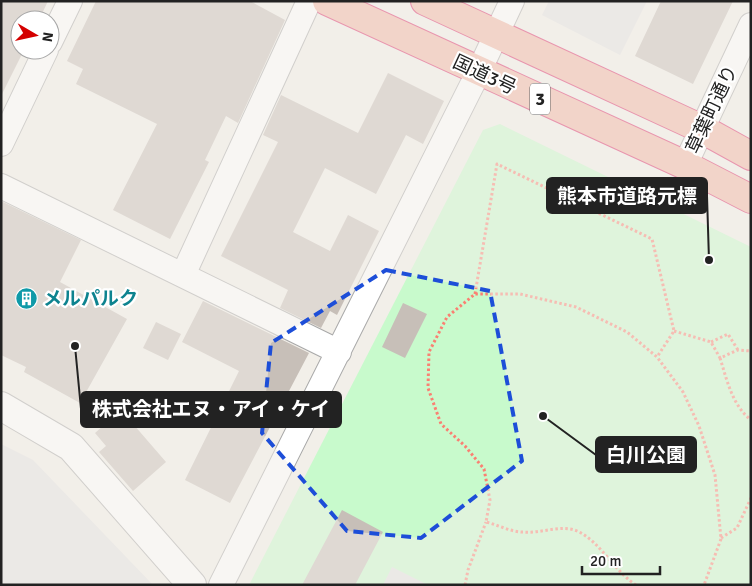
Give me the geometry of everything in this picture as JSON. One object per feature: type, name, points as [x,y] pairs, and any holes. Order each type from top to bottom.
[{"type":"highway","name":"国道3号","points":[[328,1],[685,165],[751,199]]},
{"type":"highway","name":"3","points":[[424,1],[702,130],[751,156]]},
{"type":"street","points":[[60,22],[70,1]]},
{"type":"street","points":[[184,275],[309,1]]},
{"type":"street","points":[[221,585],[480,71],[512,1]]},
{"type":"street","name":"草葉町通り","points":[[685,165],[751,25]]},
{"type":"street","points":[[1,144],[41,60]]},
{"type":"street","points":[[1,186],[339,352]]},
{"type":"street","points":[[1,406],[71,447],[192,585]]},
{"type":"path","points":[[466,585],[468,570],[486,522],[490,500],[484,470],[465,446],[441,424],[428,388],[429,352],[447,318],[475,294],[497,164],[652,239],[674,331],[657,357]]},
{"type":"path","points":[[475,294],[520,294],[576,307],[627,332],[657,357],[683,392],[699,426],[715,475],[721,538],[704,585]]},
{"type":"path","points":[[674,331],[711,342],[728,334],[738,350]]},
{"type":"path","points":[[711,342],[720,358],[731,393],[744,414],[751,420]]},
{"type":"path","points":[[720,358],[738,350],[751,351]]},
{"type":"path","points":[[721,538],[737,528],[751,498]]},
{"type":"path","points":[[486,522],[523,532],[551,529],[576,530],[610,558],[628,580],[636,585]]},
{"type":"highlighted area","points":[[386,270],[490,291],[522,461],[421,538],[347,531],[262,433],[271,343]]},
{"type":"green space","points":[[500,124],[751,247],[751,585],[249,585],[483,130]]},
{"type":"shaded area","points":[[549,1],[647,1],[620,55],[542,15]]},
{"type":"shaded area","points":[[1,444],[33,460],[153,585],[1,585]]},
{"type":"shaded area","points":[[392,567],[428,585],[383,585]]},
{"type":"building","points":[[1,1],[48,1],[44,10],[10,10],[10,60],[19,60],[1,96]]},
{"type":"building","points":[[96,1],[250,1],[285,20],[238,123],[226,116],[205,160],[209,162],[170,239],[113,210],[157,124],[76,84],[83,69],[67,61]]},
{"type":"building","points":[[661,1],[733,1],[693,84],[635,56]]},
{"type":"building","points":[[388,73],[444,101],[423,144],[406,135],[376,194],[325,168],[293,232],[330,251],[348,215],[379,231],[337,315],[330,311],[321,328],[280,308],[288,290],[221,256],[278,142],[263,135],[281,95],[358,133]]},
{"type":"building","points":[[1,201],[81,240],[60,282],[127,319],[80,403],[24,372],[26,367],[1,355]]},
{"type":"building","points":[[203,301],[309,353],[230,503],[185,480],[239,371],[182,342]]},
{"type":"building","points":[[403,303],[427,314],[405,358],[382,347]]},
{"type":"building","points":[[156,322],[181,334],[168,360],[143,348]]},
{"type":"building","points":[[121,410],[166,462],[133,491],[99,452],[106,446],[95,433]]},
{"type":"building","points":[[342,510],[383,532],[355,585],[302,585]]},
{"type":"place","name":"熊本市道路元標","points":[[709,260]]},
{"type":"place","name":"メルパルク","points":[[27,298]]},
{"type":"place","name":"株式会社エヌ・アイ・ケイ","points":[[75,346]]},
{"type":"place","name":"白川公園","points":[[543,416]]}]
